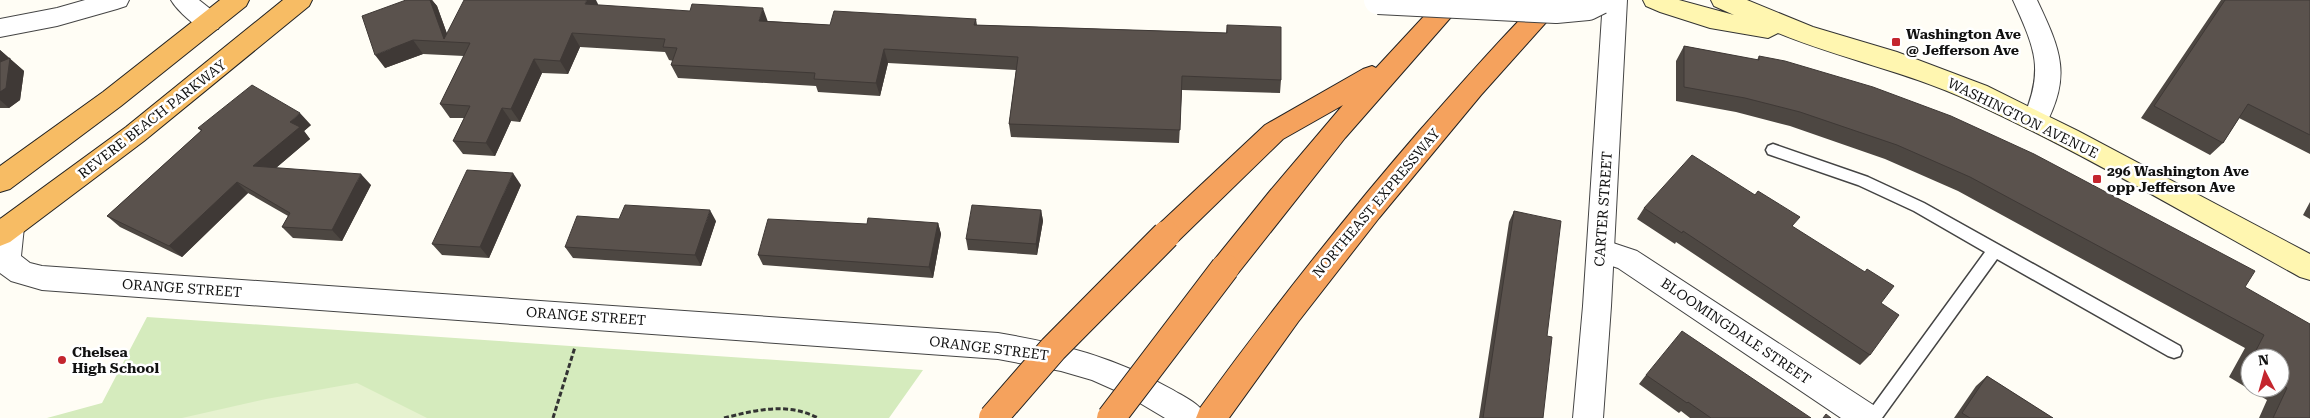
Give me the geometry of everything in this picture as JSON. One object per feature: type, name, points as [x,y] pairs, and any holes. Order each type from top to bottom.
[{"type":"highway","points":[[0,181],[112,99],[237,0]]},
{"type":"highway","name":"REVERE BEACH PARKWAY","points":[[5,230],[135,134],[300,0]]},
{"type":"highway","name":"NORTHEAST EXPRESSWAY","points":[[1211,418],[1297,300],[1355,226],[1460,102],[1554,0]]},
{"type":"highway","points":[[1111,418],[1305,165],[1393,64],[1463,1]]},
{"type":"highway","points":[[993,418],[1075,326],[1166,235],[1274,132],[1393,64]]},
{"type":"main road","name":"WASHINGTON AVENUE","points":[[1655,0],[1684,13],[1716,22],[1805,34]]},
{"type":"main road","name":"WASHINGTON AVENUE","points":[[1723,0],[1805,34],[1888,59],[1943,79],[2035,121],[2310,268]]},
{"type":"street","points":[[0,28],[57,17],[117,0]]},
{"type":"street","points":[[183,0],[209,22]]},
{"type":"street","points":[[1378,0],[1463,1],[1567,8],[1610,5]]},
{"type":"street","points":[[2025,0],[2044,44],[2049,64],[2046,94],[2035,121]]},
{"type":"street","name":"CARTER STREET","points":[[1588,418],[1600,251],[1610,5]]},
{"type":"street","name":"ORANGE STREET","points":[[5,230],[5,260],[10,267],[19,272],[42,278],[998,346],[1054,356],[1104,372],[1148,392],[1192,418]]},
{"type":"street","name":"BLOOMINGDALE STREET","points":[[1600,251],[1618,256],[1634,264],[1867,418]]},
{"type":"lane","points":[[1773,150],[1863,181],[1919,207],[2174,351]]},
{"type":"lane","points":[[1872,418],[1995,250]]},
{"type":"path","points":[[553,418],[573,353]]},
{"type":"path","points":[[724,418],[751,411],[777,408],[804,410],[818,418]]},
{"type":"green space","points":[[147,317],[923,370],[889,418],[47,418],[102,403]]},
{"type":"green space","points":[[357,383],[427,418],[182,418],[266,399]]},
{"type":"building","points":[[406,0],[430,0],[444,39],[464,0],[587,0],[585,4],[690,11],[692,4],[763,8],[759,21],[830,25],[834,11],[976,19],[974,25],[1227,33],[1227,25],[1281,27],[1281,80],[1182,76],[1180,130],[1009,124],[1018,57],[884,49],[876,83],[814,79],[815,73],[671,65],[677,48],[663,47],[665,39],[572,33],[560,61],[534,59],[511,109],[502,108],[486,143],[453,141],[470,106],[440,104],[470,43],[413,40],[375,55],[362,16]]},
{"type":"building","points":[[2225,0],[2310,0],[2310,135],[2248,104],[2223,143],[2154,106]]},
{"type":"building","points":[[1684,46],[1759,60],[1759,56],[1785,61],[1873,87],[1951,116],[2034,154],[2255,271],[2245,287],[2310,324],[2310,418],[2273,418],[2282,398],[2290,398],[2290,348],[2257,348],[2264,335],[1970,177],[1897,145],[1800,112],[1745,98],[1684,87]]},
{"type":"building","points":[[10,58],[6,88],[0,92],[0,62]]},
{"type":"building","points":[[252,85],[300,113],[290,122],[300,127],[253,166],[361,174],[332,230],[282,227],[290,213],[237,182],[169,246],[107,216],[202,130],[198,128]]},
{"type":"building","points":[[1692,155],[1755,195],[1758,191],[1800,217],[1792,226],[1865,272],[1867,269],[1894,286],[1881,303],[1899,315],[1870,355],[1683,231],[1682,233],[1644,208]]},
{"type":"building","points":[[467,170],[513,173],[480,247],[432,244]]},
{"type":"building","points":[[625,205],[710,210],[695,255],[565,247],[577,216],[619,219]]},
{"type":"building","points":[[972,205],[1041,210],[1036,244],[966,239]]},
{"type":"building","points":[[1514,211],[1561,221],[1547,336],[1552,337],[1543,418],[1483,418]]},
{"type":"building","points":[[868,218],[938,223],[929,267],[758,255],[768,219],[867,224]]},
{"type":"building","points":[[1682,331],[1811,418],[1711,418],[1687,403],[1646,375]]},
{"type":"building","points":[[1987,376],[2053,418],[1970,418],[1962,413]]},
{"type":"building","points":[[1826,414],[1831,418],[1823,418]]},
{"type":"place","name":"Washington Ave @ Jefferson Ave","points":[[1896,42]]},
{"type":"place","name":"296 Washington Ave opp Jefferson Ave","points":[[2097,179]]},
{"type":"place","name":"Chelsea High School","points":[[62,360]]}]
